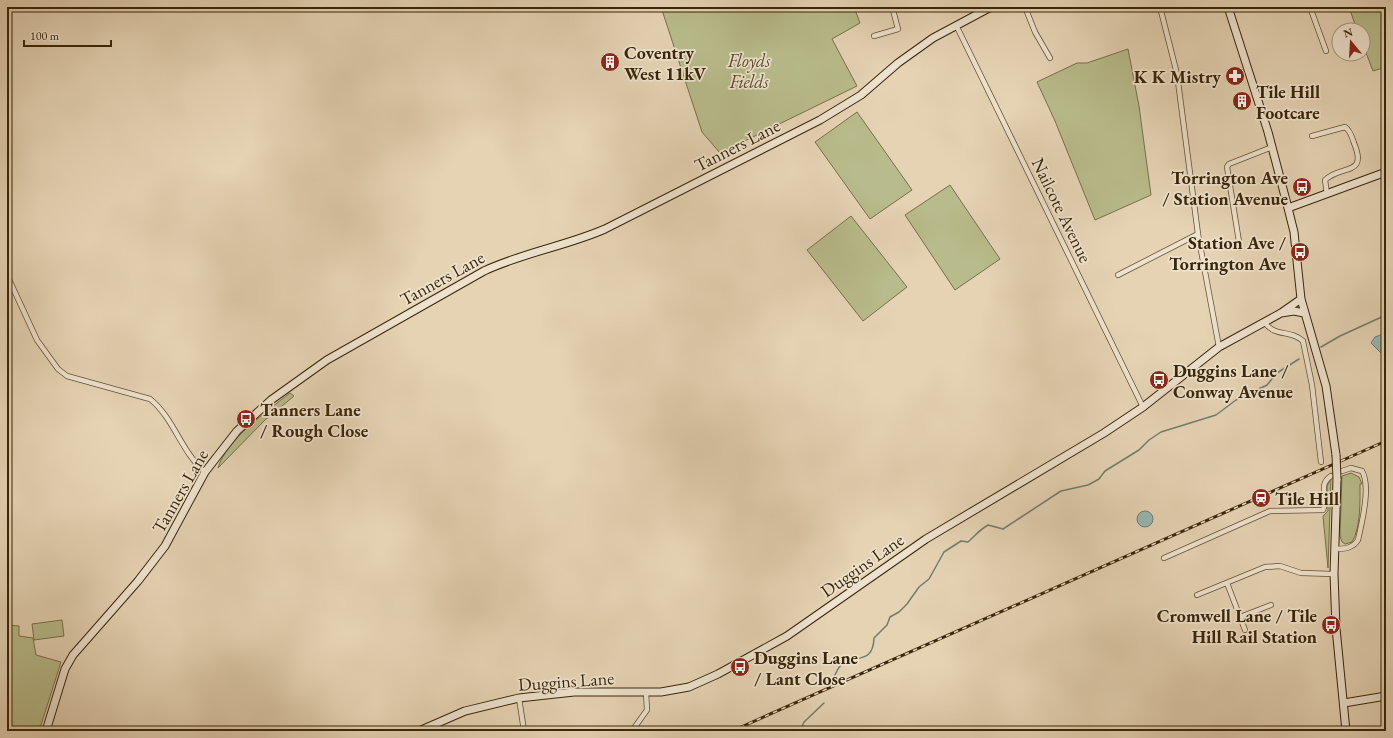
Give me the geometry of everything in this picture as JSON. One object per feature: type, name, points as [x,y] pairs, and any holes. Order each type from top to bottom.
[{"type":"street","points":[[874,36],[898,29],[892,9],[904,7]]},
{"type":"street","name":"Tanners Lane","points":[[46,731],[67,664],[73,655],[138,581],[165,546],[205,472],[224,445],[251,418],[301,376],[498,264],[582,239],[605,229],[820,120],[861,95],[915,50],[982,9],[992,7]]},
{"type":"street","points":[[1025,7],[1035,32],[1050,58]]},
{"type":"street","points":[[1160,7],[1177,74],[1198,234],[1219,347]]},
{"type":"street","points":[[1228,7],[1272,148],[1294,232],[1301,298],[1304,313],[1326,386],[1334,435],[1336,455],[1334,478],[1334,574],[1336,628],[1346,731]]},
{"type":"street","points":[[1310,7],[1326,51]]},
{"type":"street","name":"Nailcote Avenue","points":[[956,25],[1143,407]]},
{"type":"street","points":[[1312,136],[1345,127],[1349,130],[1358,154],[1358,160],[1355,166],[1328,177],[1325,180],[1327,194]]},
{"type":"street","points":[[1240,248],[1227,167],[1229,164],[1272,148]]},
{"type":"street","points":[[1288,208],[1386,172]]},
{"type":"street","points":[[1118,275],[1198,234]]},
{"type":"street","points":[[7,275],[37,340],[58,369],[67,376],[150,398],[160,407],[195,464],[205,472]]},
{"type":"street","name":"Duggins Lane","points":[[419,731],[465,711],[518,698],[574,692],[668,691],[689,687],[741,662],[787,636],[926,539],[1104,433],[1143,407],[1219,347],[1281,313],[1301,298]]},
{"type":"street","name":"Duggins Lane","points":[[1281,313],[1294,311],[1304,313]]},
{"type":"street","points":[[1264,322],[1275,332],[1294,334],[1303,341],[1312,385],[1322,462]]},
{"type":"street","points":[[1335,549],[1350,548],[1355,545],[1358,540],[1366,492],[1366,476],[1362,470],[1351,468],[1342,471]]},
{"type":"street","points":[[1164,558],[1270,512],[1323,510],[1325,506],[1323,486],[1326,479],[1334,478]]},
{"type":"street","points":[[1197,595],[1265,567],[1273,566],[1301,573],[1334,574]]},
{"type":"street","points":[[1227,583],[1245,630]]},
{"type":"street","points":[[1240,617],[1271,605]]},
{"type":"street","points":[[632,731],[647,710],[646,692]]},
{"type":"street","points":[[1344,702],[1386,696]]},
{"type":"street","points":[[518,698],[524,731]]},
{"type":"green space","name":"Floyds Fields","points":[[661,7],[854,7],[860,23],[832,39],[857,86],[720,153],[702,132]]},
{"type":"green space","points":[[1349,7],[1386,7],[1386,67],[1373,71],[1370,62],[1371,62],[1371,22],[1354,22]]},
{"type":"green space","points":[[1128,49],[1139,106],[1151,195],[1095,220],[1055,121],[1037,82],[1077,63],[1087,63]]},
{"type":"green space","points":[[857,112],[912,190],[870,219],[815,142]]},
{"type":"green space","points":[[950,185],[1000,259],[955,290],[905,215]]},
{"type":"green space","points":[[851,216],[907,287],[863,321],[807,250]]},
{"type":"green space","points":[[290,393],[294,396],[265,420],[218,468],[222,457],[238,437],[259,417]]},
{"type":"green space","points":[[1351,473],[1359,477],[1362,484],[1360,484],[1357,529],[1352,542],[1345,544],[1342,542],[1340,536],[1342,476]]},
{"type":"green space","points":[[1331,479],[1328,568],[1323,516],[1328,511],[1327,486]]},
{"type":"green space","points":[[62,620],[64,636],[34,640],[32,624]]},
{"type":"green space","points":[[7,625],[19,626],[19,636],[33,638],[36,655],[61,662],[41,725],[32,731],[7,731]]},
{"type":"water","points":[[1386,333],[1386,363],[1382,367],[1382,354],[1371,343],[1375,337]]},
{"type":"water","points":[[1142,511],[1148,511],[1153,516],[1151,525],[1148,527],[1142,527],[1137,522],[1137,516]]},
{"type":"waterway","points":[[1321,347],[1340,336],[1386,315]]},
{"type":"waterway","points":[[832,682],[841,665],[867,656],[873,646],[874,638],[887,625],[890,617],[899,612],[907,604],[919,587],[929,579],[944,552],[961,541],[968,542],[988,525],[1003,529],[1061,491],[1088,485],[1099,479],[1105,471],[1139,450],[1149,440],[1161,432],[1216,415],[1236,400],[1267,385],[1277,373],[1299,359]]},
{"type":"waterway","points":[[800,731],[804,722],[824,703]]},
{"type":"railway","points":[[732,731],[1386,441]]},
{"type":"place","name":"Coventry West 11kV","points":[[610,62]]},
{"type":"place","name":"K K Mistry","points":[[1235,76]]},
{"type":"place","name":"Tile Hill Footcare","points":[[1242,101]]},
{"type":"place","name":"Torrington Ave / Station Avenue","points":[[1302,187]]},
{"type":"place","name":"Station Ave / Torrington Ave","points":[[1300,252]]},
{"type":"place","name":"Duggins Lane / Conway Avenue","points":[[1159,380]]},
{"type":"place","name":"Tanners Lane / Rough Close","points":[[246,419]]},
{"type":"place","name":"Tile Hill","points":[[1261,498]]},
{"type":"place","name":"Cromwell Lane / Tile Hill Rail Station","points":[[1331,625]]},
{"type":"place","name":"Duggins Lane / Lant Close","points":[[740,667]]}]
